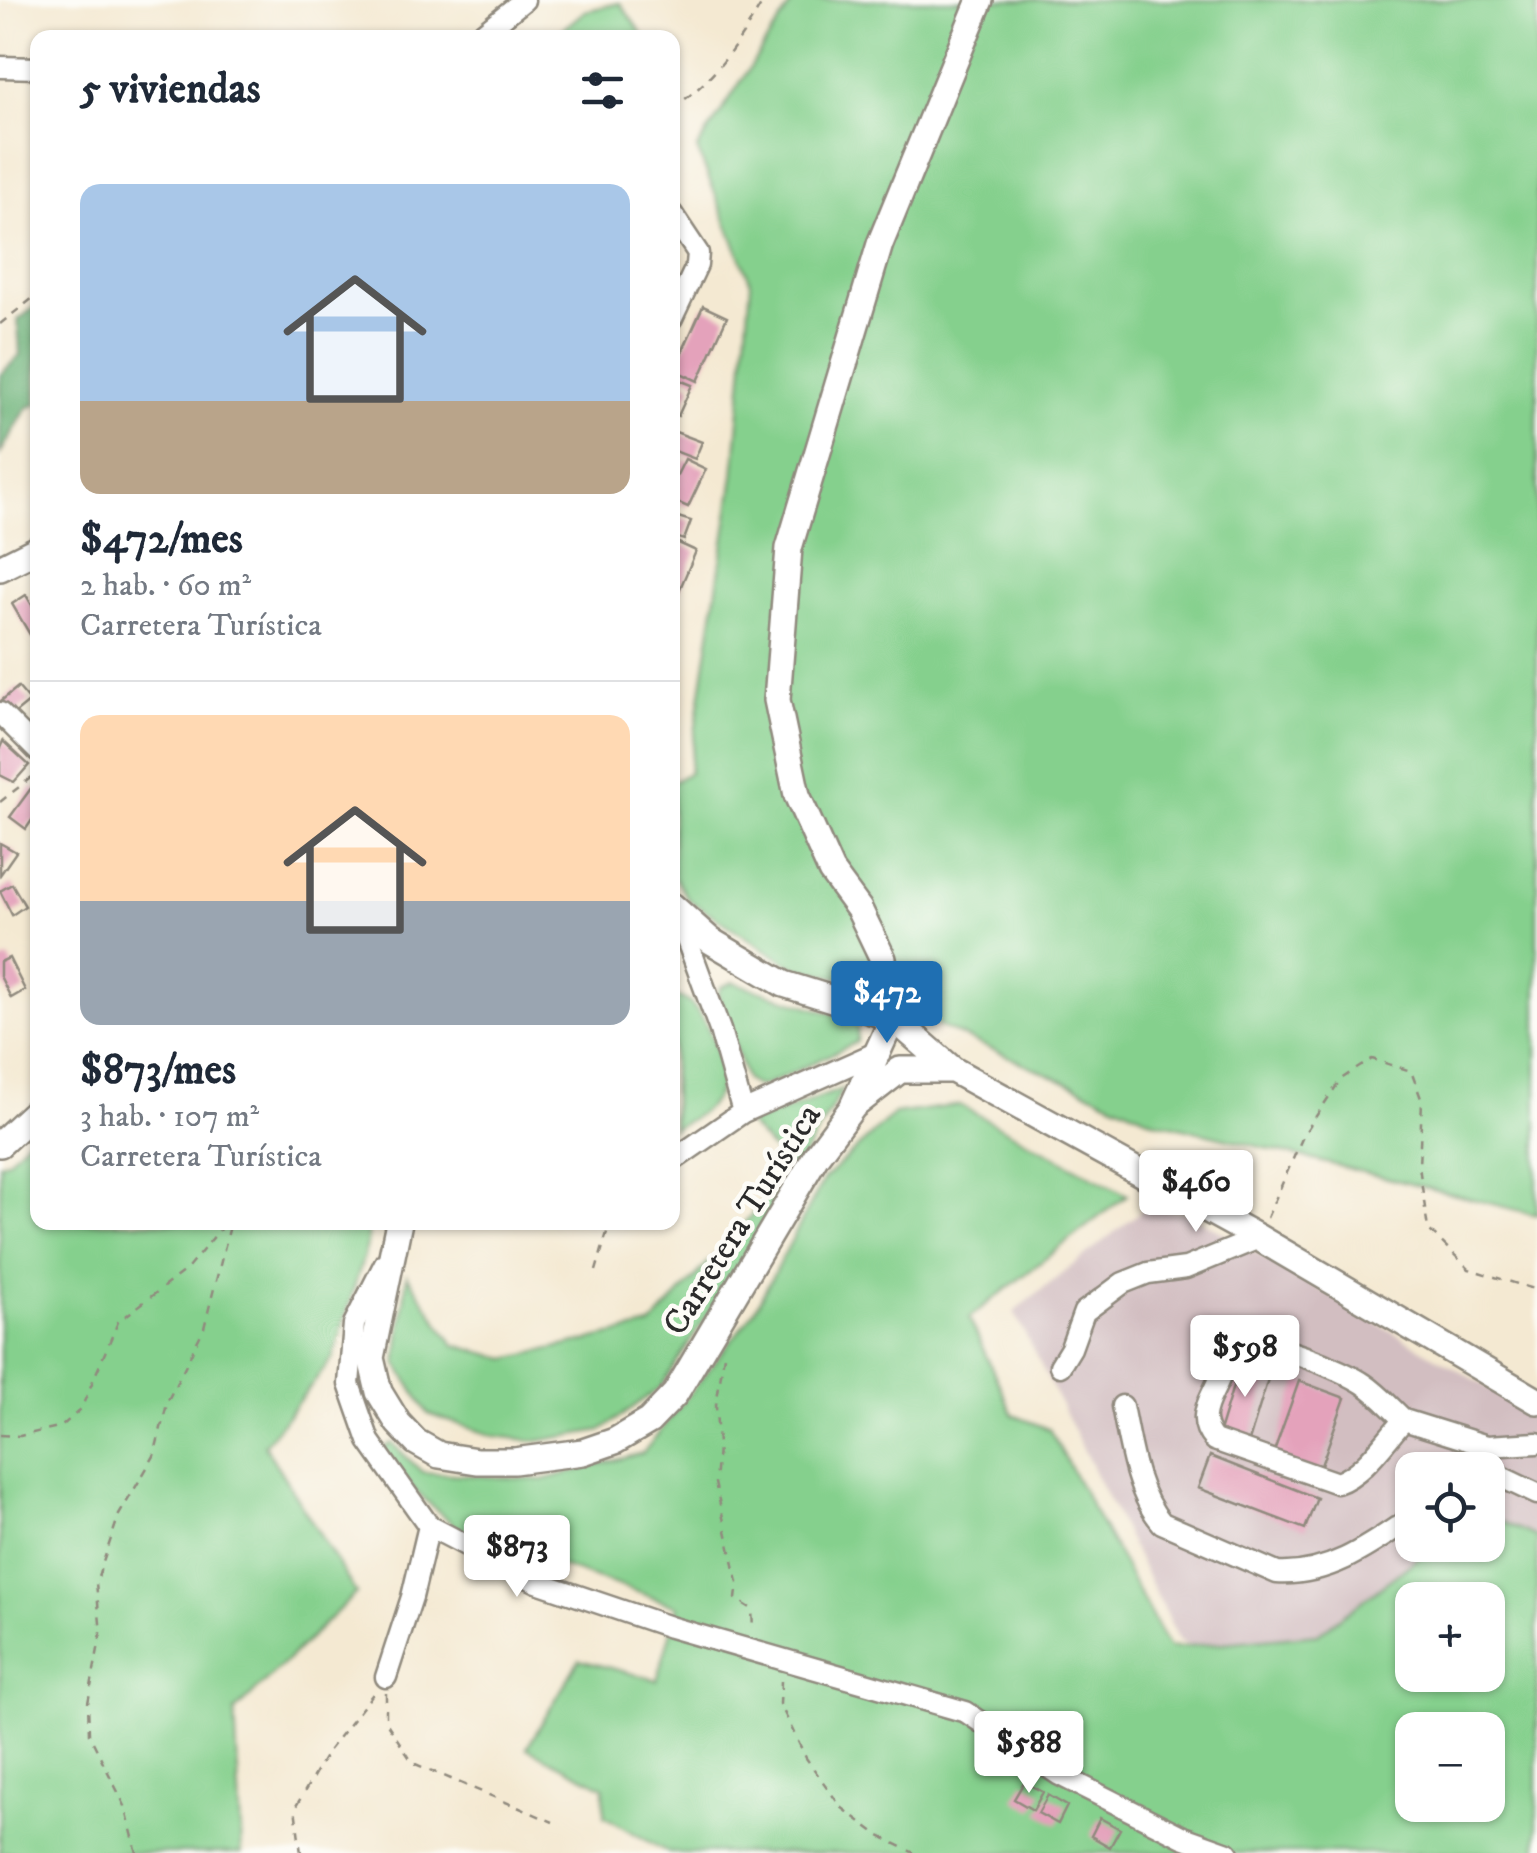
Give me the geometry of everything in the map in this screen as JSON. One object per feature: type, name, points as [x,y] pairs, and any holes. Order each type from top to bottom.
[{"type":"main road","points":[[893,1018],[883,959],[859,909],[831,871],[797,795],[777,700],[789,548],[880,244],[980,0]]},
{"type":"main road","points":[[0,568],[30,553]]},
{"type":"main road","points":[[680,913],[711,941],[784,984],[893,1018],[952,1070],[1259,1238],[1537,1401]]},
{"type":"main road","name":"Carretera Turística","points":[[396,1235],[370,1358],[379,1392],[416,1442],[439,1455],[514,1461],[583,1452],[615,1441],[649,1421],[675,1394],[816,1156],[852,1108],[893,1018]]},
{"type":"main road","points":[[852,1108],[900,1070],[952,1070]]},
{"type":"main road","points":[[0,1144],[30,1116]]},
{"type":"street","points":[[487,30],[524,0]]},
{"type":"street","points":[[0,67],[30,68]]},
{"type":"street","points":[[680,226],[698,253],[680,300]]},
{"type":"street","points":[[0,713],[30,743]]},
{"type":"street","points":[[680,924],[720,1030],[743,1112]]},
{"type":"street","points":[[680,1155],[743,1112],[878,1052]]},
{"type":"street","points":[[396,1235],[354,1324],[348,1384],[369,1442],[429,1526],[537,1582],[670,1627],[966,1712],[1058,1774],[1183,1838],[1228,1853]]},
{"type":"street","points":[[1060,1366],[1084,1312],[1123,1283],[1148,1273],[1186,1268],[1259,1238]]},
{"type":"street","points":[[1404,1420],[1347,1480],[1337,1482],[1214,1440],[1204,1424],[1204,1409],[1229,1360],[1241,1347],[1262,1343],[1349,1374],[1404,1420],[1487,1446],[1537,1442]]},
{"type":"street","points":[[1122,1406],[1136,1466],[1154,1514],[1169,1528],[1277,1573],[1296,1574],[1360,1552],[1395,1529]]},
{"type":"street","points":[[1483,1452],[1487,1446]]},
{"type":"street","points":[[1505,1481],[1537,1494]]},
{"type":"street","points":[[386,1677],[412,1598],[429,1526]]},
{"type":"path","points":[[680,103],[697,92],[732,53],[764,0]]},
{"type":"path","points":[[0,324],[30,300]]},
{"type":"path","points":[[0,802],[30,778]]},
{"type":"path","points":[[1259,1238],[1304,1134],[1340,1079],[1372,1058],[1411,1072],[1422,1101],[1419,1166],[1428,1229],[1469,1269],[1537,1290]]},
{"type":"path","points":[[0,1435],[20,1436],[62,1426],[82,1409],[118,1322],[188,1268],[221,1230]]},
{"type":"path","points":[[137,1853],[125,1806],[89,1734],[88,1703],[101,1632],[96,1584],[119,1515],[154,1456],[168,1400],[204,1328],[226,1230]]},
{"type":"path","points":[[596,1271],[608,1230]]},
{"type":"path","points":[[724,1342],[716,1404],[715,1483],[723,1510],[725,1540],[738,1582],[736,1599],[752,1610],[754,1651]]},
{"type":"path","points":[[783,1659],[780,1704],[806,1758],[840,1807],[880,1836],[914,1853]]},
{"type":"path","points":[[386,1677],[386,1722],[412,1763],[552,1822]]},
{"type":"path","points":[[301,1853],[295,1808],[328,1751],[386,1677]]},
{"type":"shaded area","points":[[1146,1207],[1189,1213],[1537,1416],[1537,1853],[1505,1822],[1505,1712],[1395,1712],[1395,1757],[1179,1640],[1014,1312]]},
{"type":"green space","points":[[794,0],[1537,0],[1537,1215],[1155,1121],[934,1024],[868,985],[799,968],[688,899],[680,887],[680,778],[689,772],[734,476],[751,283],[697,149]]},
{"type":"green space","points":[[620,3],[639,30],[562,30],[585,11]]},
{"type":"green space","points":[[30,311],[30,407],[0,454],[0,375],[20,355],[18,320]]},
{"type":"green space","points":[[733,982],[849,1019],[858,1028],[857,1042],[766,1085],[756,1086],[746,1080],[718,994],[721,987]]},
{"type":"green space","points":[[680,998],[704,1021],[720,1069],[717,1095],[680,1125]]},
{"type":"green space","points":[[843,1089],[746,1255],[661,1387],[602,1430],[538,1441],[494,1436],[428,1414],[397,1363],[407,1275],[454,1345],[507,1359],[651,1326],[772,1192],[788,1166],[748,1124]]},
{"type":"green space","points":[[960,1105],[1127,1195],[969,1318],[1013,1415],[1049,1429],[1169,1648],[1318,1634],[1413,1562],[1505,1562],[1505,1523],[1537,1537],[1537,1853],[669,1853],[604,1816],[604,1787],[527,1748],[579,1660],[657,1680],[678,1606],[462,1532],[416,1492],[381,1450],[392,1443],[422,1472],[542,1480],[643,1453],[753,1313],[824,1179],[894,1114]]},
{"type":"green space","points":[[30,1136],[30,1230],[368,1230],[367,1245],[333,1358],[264,1445],[356,1593],[235,1711],[242,1853],[0,1853],[0,1163],[8,1160]]},
{"type":"building","points":[[703,306],[727,317],[698,381],[680,373],[680,357]]},
{"type":"building","points":[[680,380],[692,385],[680,412]]},
{"type":"building","points":[[680,434],[702,442],[695,459],[680,453]]},
{"type":"building","points":[[685,459],[706,469],[688,507],[680,504],[680,469]]},
{"type":"building","points":[[680,518],[691,521],[684,540],[680,539]]},
{"type":"building","points":[[680,544],[696,551],[680,589]]},
{"type":"building","points":[[26,595],[30,602],[30,635],[12,604]]},
{"type":"building","points":[[18,687],[30,701],[13,715],[1,701]]},
{"type":"building","points":[[3,741],[29,765],[14,782],[0,775]]},
{"type":"building","points":[[30,790],[30,823],[26,829],[10,817]]},
{"type":"building","points":[[0,843],[16,852],[0,875]]},
{"type":"building","points":[[12,884],[25,906],[12,915],[0,891]]},
{"type":"building","points":[[9,958],[25,990],[11,998],[0,976],[0,962]]},
{"type":"building","points":[[1241,1360],[1271,1369],[1249,1441],[1219,1432]]},
{"type":"building","points":[[1299,1381],[1345,1398],[1318,1474],[1272,1457]]},
{"type":"building","points":[[1210,1456],[1317,1498],[1305,1529],[1198,1488]]},
{"type":"building","points":[[1024,1782],[1043,1792],[1033,1810],[1014,1799]]},
{"type":"building","points":[[1048,1795],[1067,1806],[1058,1824],[1038,1813]]},
{"type":"building","points":[[1100,1818],[1120,1829],[1110,1847],[1091,1836]]}]
